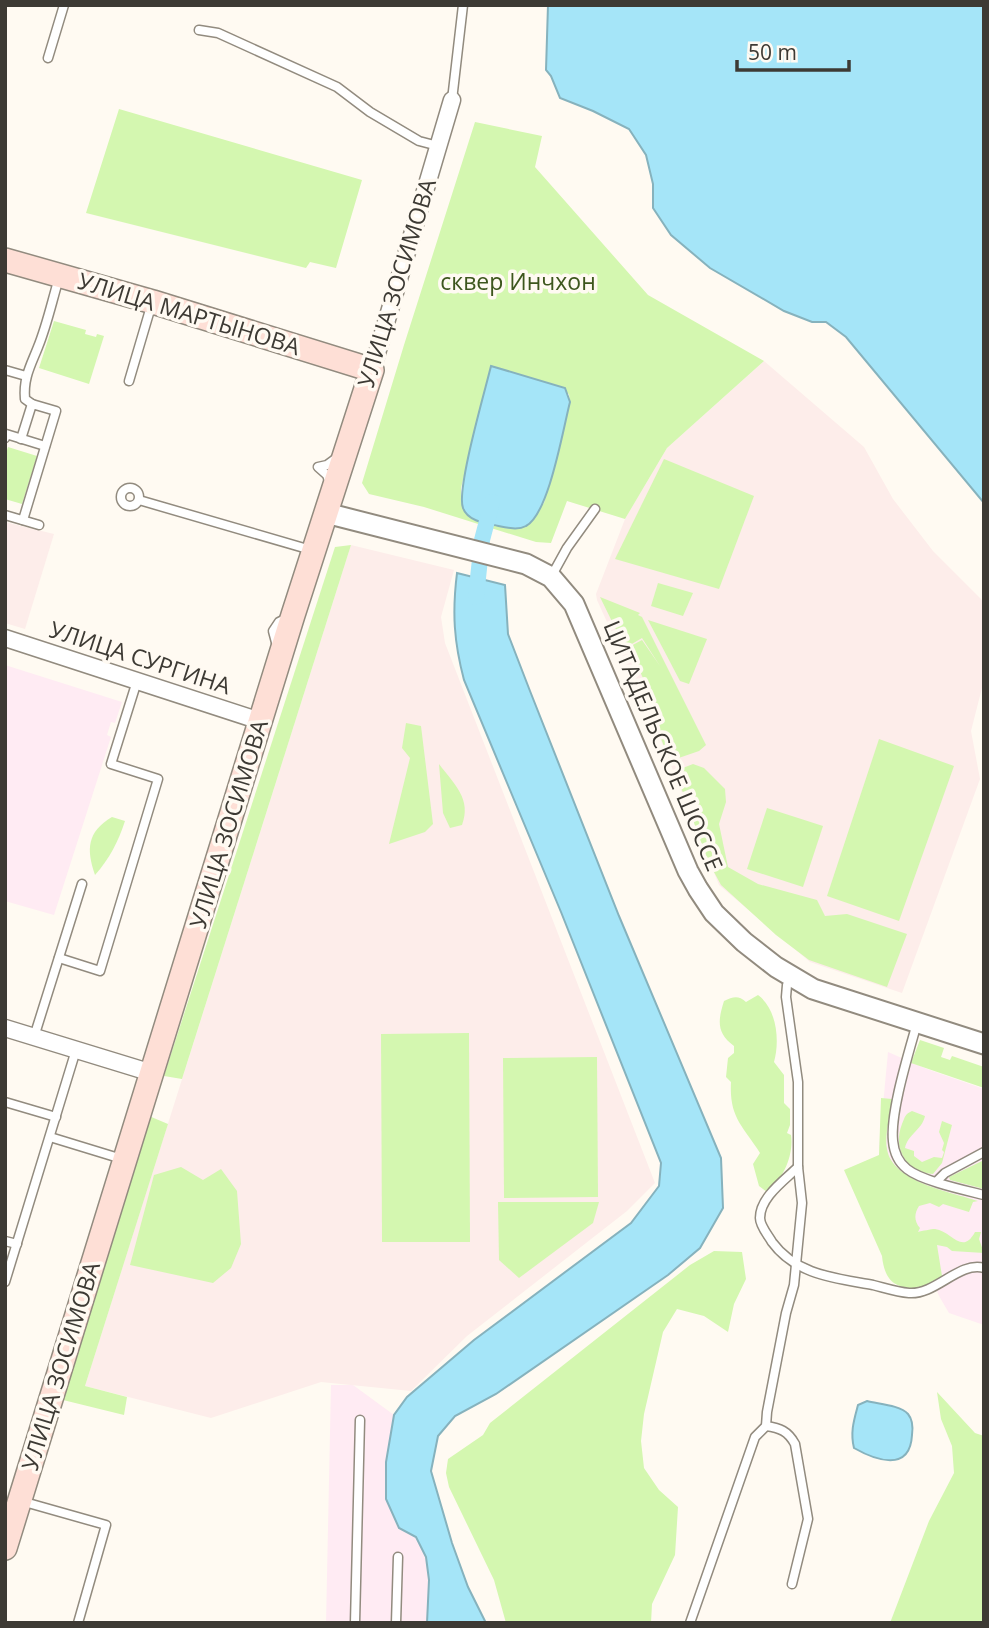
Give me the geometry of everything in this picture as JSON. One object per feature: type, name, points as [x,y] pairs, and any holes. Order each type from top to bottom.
[{"type":"main road","name":"УЛИЦА МАРТЫНОВА","points":[[5,260],[153,302],[372,370]]},
{"type":"main road","name":"УЛИЦА ЗОСИМОВА","points":[[5,1548],[293,615],[372,370]]},
{"type":"street","name":"УЛИЦА ЗОСИМОВА","points":[[372,370],[452,100]]},
{"type":"street","name":"ЦИТАДЕЛЬСКОЕ ШОССЕ","points":[[326,513],[498,555],[526,564],[551,577],[574,604],[698,889],[727,927],[792,977],[835,998],[984,1044]]},
{"type":"street","name":"УЛИЦА СУРГИНА","points":[[5,638],[260,721]]},
{"type":"street","points":[[5,1028],[152,1073]]},
{"type":"lane","points":[[48,58],[64,5]]},
{"type":"lane","points":[[452,100],[463,5]]},
{"type":"lane","points":[[199,30],[218,33],[337,87],[370,112],[419,141],[438,146]]},
{"type":"lane","points":[[23,520],[56,411],[32,404],[25,398],[23,385],[60,275]]},
{"type":"lane","points":[[129,381],[153,302]]},
{"type":"lane","points":[[5,370],[26,376]]},
{"type":"lane","points":[[21,439],[32,404]]},
{"type":"lane","points":[[6,435],[45,446]]},
{"type":"lane","points":[[139,500],[313,551]]},
{"type":"lane","points":[[551,577],[567,548],[595,509]]},
{"type":"lane","points":[[5,514],[39,525]]},
{"type":"lane","points":[[59,958],[100,971],[158,779],[111,764],[137,681]]},
{"type":"lane","points":[[34,1037],[82,884]]},
{"type":"lane","points":[[690,1623],[755,1437],[766,1426],[766,1412],[794,1285],[803,1203],[798,1167],[798,1082],[786,997],[792,977]]},
{"type":"lane","points":[[917,1023],[894,1116],[892,1140],[896,1156],[905,1168],[920,1177],[984,1195]]},
{"type":"lane","points":[[5,1282],[76,1050]]},
{"type":"lane","points":[[5,1102],[56,1117]]},
{"type":"lane","points":[[50,1137],[125,1160]]},
{"type":"lane","points":[[937,1181],[944,1173],[984,1152]]},
{"type":"lane","points":[[798,1167],[775,1188],[764,1205],[760,1219],[781,1254],[796,1264],[821,1276],[912,1294],[935,1288],[953,1275],[979,1266],[984,1268]]},
{"type":"lane","points":[[5,1241],[17,1244]]},
{"type":"lane","points":[[355,1623],[360,1420]]},
{"type":"lane","points":[[766,1426],[790,1434],[795,1444],[808,1519],[792,1584]]},
{"type":"lane","points":[[20,1500],[106,1525],[78,1623]]},
{"type":"lane","points":[[396,1623],[398,1557]]},
{"type":"shaded area","points":[[764,361],[864,447],[893,499],[933,551],[984,604],[984,680],[971,731],[980,779],[902,993],[810,962],[719,885],[662,743],[597,600],[596,594],[625,519],[667,448]]},
{"type":"shaded area","points":[[5,522],[54,534],[25,629],[5,623]]},
{"type":"shaded area","points":[[351,545],[454,570],[441,617],[445,643],[655,1183],[627,1211],[467,1336],[411,1391],[321,1382],[211,1418],[85,1386]]},
{"type":"shaded area","points":[[5,665],[122,702],[115,723],[111,722],[107,735],[111,737],[54,915],[5,901]]},
{"type":"shaded area","points":[[888,1052],[984,1089],[984,1325],[949,1313],[939,1296],[879,1148]]},
{"type":"shaded area","points":[[331,1385],[353,1385],[394,1415],[386,1462],[399,1528],[416,1537],[426,1557],[429,1580],[427,1623],[326,1623]]},
{"type":"green space","points":[[119,109],[362,180],[336,268],[310,262],[306,268],[86,213]]},
{"type":"green space","name":"сквер Инчхон","points":[[475,122],[542,136],[535,167],[648,295],[764,361],[667,448],[625,519],[567,501],[551,543],[536,542],[424,507],[369,494],[362,483]],"holes":[[[491,367],[569,394],[570,402],[544,503],[516,529],[471,518],[461,498],[461,488]]]},
{"type":"green space","points":[[54,321],[86,330],[85,334],[104,336],[89,384],[39,368]]},
{"type":"green space","points":[[8,447],[37,456],[22,504],[5,499],[5,457]]},
{"type":"green space","points":[[664,459],[754,496],[719,589],[615,559]]},
{"type":"green space","points":[[351,545],[182,1079],[164,1076],[335,547]]},
{"type":"green space","points":[[658,583],[693,593],[683,616],[651,606]]},
{"type":"green space","points":[[600,597],[640,613],[638,615],[642,617],[706,745],[699,751],[670,761],[645,699],[651,696],[629,647],[642,640],[660,666],[642,638],[625,648]]},
{"type":"green space","points":[[648,620],[707,639],[689,684],[680,681]]},
{"type":"green space","points":[[406,723],[421,726],[433,824],[425,832],[389,844],[410,758],[402,748]]},
{"type":"green space","points":[[879,739],[954,766],[899,921],[827,896]]},
{"type":"green space","points":[[439,764],[460,792],[465,807],[462,825],[450,828],[443,813]]},
{"type":"green space","points":[[693,764],[704,768],[725,789],[726,802],[719,824],[728,867],[758,884],[817,900],[825,916],[847,914],[907,934],[887,987],[809,960],[776,935],[721,885],[708,861],[675,771]]},
{"type":"green space","points":[[767,808],[823,826],[803,887],[747,869]]},
{"type":"green space","points":[[112,817],[125,821],[113,850],[95,875],[90,857],[93,835]]},
{"type":"green space","points":[[758,995],[773,1017],[777,1035],[774,1062],[784,1075],[784,1103],[790,1109],[787,1133],[791,1135],[789,1159],[778,1181],[767,1192],[759,1186],[753,1164],[760,1153],[738,1121],[732,1104],[731,1082],[726,1077],[728,1058],[734,1053],[734,1046],[724,1036],[720,1026],[724,1001],[735,997],[746,1002]]},
{"type":"green space","points":[[469,1033],[470,1242],[382,1242],[381,1034]]},
{"type":"green space","points":[[920,1040],[944,1048],[941,1057],[950,1060],[952,1056],[984,1067],[984,1088],[911,1063]]},
{"type":"green space","points":[[597,1057],[598,1197],[504,1198],[503,1058]]},
{"type":"green space","points":[[881,1098],[892,1099],[886,1144],[891,1160],[900,1170],[924,1184],[978,1201],[973,1202],[969,1212],[943,1204],[939,1207],[930,1203],[919,1206],[915,1217],[920,1228],[918,1232],[935,1229],[966,1242],[975,1232],[981,1232],[979,1239],[984,1253],[952,1251],[937,1245],[942,1276],[928,1288],[902,1287],[890,1280],[844,1170],[879,1155]]},
{"type":"green space","points":[[912,1111],[925,1116],[905,1148],[914,1151],[914,1156],[922,1162],[934,1157],[942,1158],[944,1143],[939,1132],[942,1121],[952,1125],[942,1163],[933,1174],[909,1164],[901,1150],[899,1133],[907,1115]]},
{"type":"green space","points":[[149,1116],[168,1124],[85,1386],[127,1397],[124,1415],[63,1400]]},
{"type":"green space","points":[[984,1160],[984,1189],[950,1180],[949,1177]]},
{"type":"green space","points":[[181,1167],[203,1180],[221,1169],[237,1191],[241,1244],[231,1268],[213,1283],[130,1265],[154,1175]]},
{"type":"green space","points":[[498,1202],[599,1202],[593,1223],[519,1278],[499,1260]]},
{"type":"green space","points":[[714,1251],[742,1252],[746,1279],[734,1304],[728,1332],[704,1316],[677,1309],[663,1332],[644,1414],[641,1441],[644,1468],[659,1490],[678,1507],[675,1555],[652,1604],[651,1623],[506,1623],[494,1580],[449,1487],[446,1473],[448,1459],[483,1435],[490,1423],[690,1265]]},
{"type":"green space","points":[[937,1392],[975,1433],[984,1436],[984,1623],[890,1623],[929,1521],[954,1473],[952,1446],[941,1419]]},
{"type":"water","points":[[548,5],[984,5],[984,503],[846,337],[826,322],[812,322],[784,311],[710,268],[671,235],[653,208],[653,184],[646,155],[629,129],[560,98],[546,70]]},
{"type":"water","points":[[491,366],[565,388],[570,402],[554,470],[542,505],[526,526],[519,528],[480,522],[468,515],[463,508],[467,462]]},
{"type":"water","points":[[457,573],[505,585],[508,634],[619,916],[721,1158],[723,1208],[700,1248],[668,1275],[496,1394],[455,1416],[438,1436],[431,1471],[452,1543],[468,1587],[486,1623],[427,1623],[429,1580],[426,1557],[416,1537],[399,1528],[386,1499],[386,1462],[394,1415],[407,1397],[474,1340],[631,1223],[659,1186],[661,1163],[561,912],[464,680],[455,627]]},
{"type":"water","points":[[867,1401],[889,1405],[910,1416],[912,1435],[905,1455],[898,1459],[881,1459],[854,1448],[852,1431],[858,1405]]},
{"type":"waterway","points":[[476,597],[482,540],[492,502]]}]
